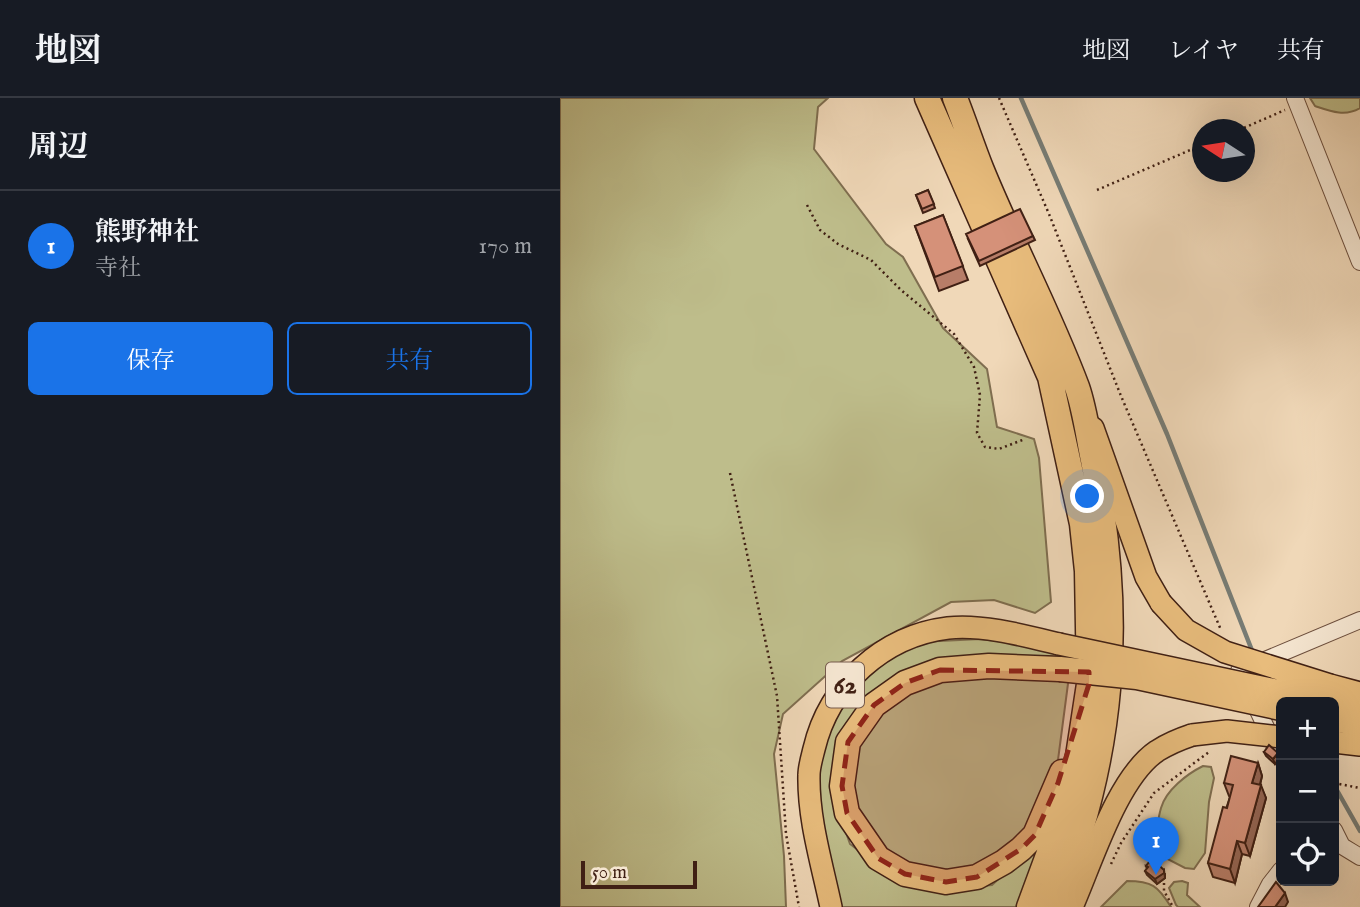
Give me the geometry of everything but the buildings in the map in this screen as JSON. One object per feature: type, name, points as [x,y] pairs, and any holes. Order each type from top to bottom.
[{"type":"highway","points":[[927,98],[1050,377],[1082,524],[1087,571],[1089,684],[1078,756],[1064,812],[1029,907]]},
{"type":"highway","points":[[955,98],[981,169],[1078,390],[1103,511],[1112,611],[1109,688],[1098,765],[1084,821],[1069,868],[1052,907]]},
{"type":"highway","points":[[1089,684],[1058,783],[1035,835],[1004,863],[977,877],[946,882],[905,873],[878,858],[847,813],[842,786],[848,742],[874,705],[905,683],[940,670],[1059,656],[1137,677],[1276,707]]},
{"type":"main road","points":[[1078,390],[1105,455],[1146,577],[1161,603],[1186,630],[1345,716]]},
{"type":"main road","name":"62","points":[[831,907],[813,822],[808,773],[818,730],[832,700],[850,678],[876,656],[907,638],[949,627],[1004,631],[1059,656],[1345,716]]},
{"type":"main road","points":[[1072,907],[1114,807],[1138,769],[1155,752],[1192,735],[1227,731],[1276,736]]},
{"type":"street","points":[[1297,101],[1360,262]]},
{"type":"street","points":[[1276,746],[1239,671],[1360,620]]},
{"type":"street","points":[[1339,840],[1342,845],[1360,857]]},
{"type":"street","points":[[1258,907],[1276,876]]},
{"type":"path","points":[[999,98],[1049,214],[1121,396],[1223,635]]},
{"type":"path","points":[[1255,122],[1297,101]]},
{"type":"path","points":[[1097,190],[1192,149]]},
{"type":"path","points":[[807,205],[820,230],[838,244],[871,260],[901,290],[954,334],[974,367],[980,396],[978,433],[985,447],[999,449],[1025,439]]},
{"type":"path","points":[[730,473],[777,696],[786,834],[799,907]]},
{"type":"path","points":[[1110,865],[1154,793],[1216,748]]},
{"type":"path","points":[[1339,784],[1360,788]]},
{"type":"path","points":[[1164,883],[1164,891],[1173,907]]},
{"type":"highlighted area","points":[[940,670],[1089,672],[1089,684],[1058,783],[1035,835],[1021,849],[977,877],[946,882],[905,874],[878,858],[847,813],[842,786],[848,742],[874,705],[905,683]]},
{"type":"shaded area","points":[[560,98],[828,98],[818,107],[814,149],[886,244],[903,257],[943,328],[987,369],[997,427],[1034,439],[1039,458],[1051,602],[1035,613],[994,600],[951,602],[842,661],[783,714],[774,754],[786,907],[560,907]]},
{"type":"shaded area","points":[[1310,98],[1360,98],[1360,108],[1343,113],[1332,111],[1315,106]]},
{"type":"shaded area","points":[[980,639],[1055,648],[1056,658],[964,656],[858,708],[836,804],[850,844],[893,877],[949,889],[992,885],[1031,849],[1047,824],[1026,889],[1016,907],[839,907],[816,800],[819,760],[830,722],[847,691],[880,662],[920,642]]},
{"type":"shaded area","points":[[1069,676],[1058,760],[1037,814],[1004,854],[965,872],[925,871],[886,854],[855,808],[853,752],[887,706],[914,688],[946,680]]},
{"type":"shaded area","points":[[1203,766],[1211,767],[1214,778],[1209,802],[1205,853],[1194,869],[1185,868],[1152,851],[1160,813],[1167,795],[1190,773]]},
{"type":"shaded area","points":[[1127,881],[1154,886],[1171,907],[1101,907]]},
{"type":"shaded area","points":[[1174,882],[1188,883],[1187,895],[1200,907],[1176,905],[1169,888]]},
{"type":"waterway","points":[[1021,98],[1167,434],[1253,653]]},
{"type":"waterway","points":[[1339,794],[1360,831]]},
{"type":"place","name":"熊野神社","points":[[1156,875]]}]
